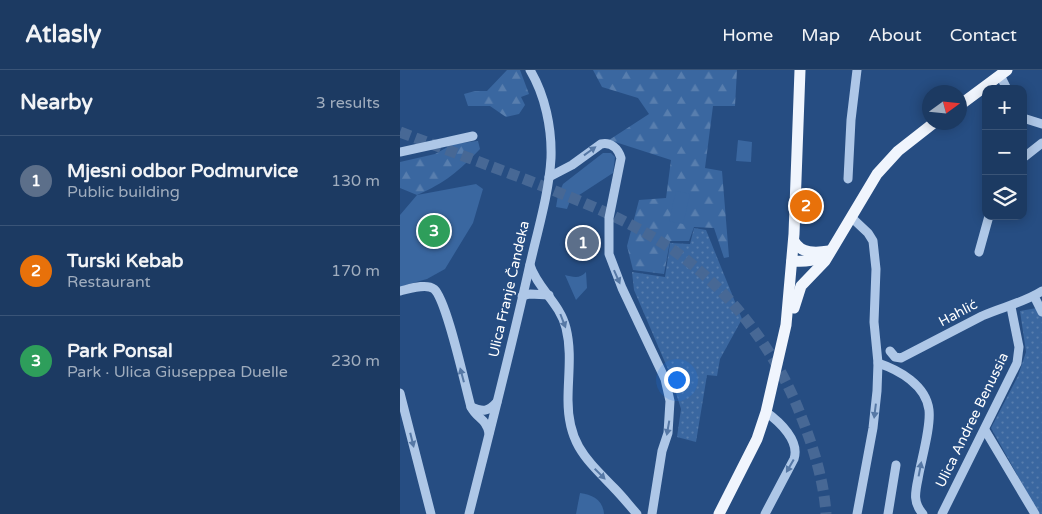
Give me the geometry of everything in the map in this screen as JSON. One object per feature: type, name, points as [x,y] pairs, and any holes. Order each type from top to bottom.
[{"type":"main road","points":[[719,514],[757,439],[766,412],[786,325],[794,241],[800,70]]},
{"type":"main road","points":[[967,100],[1004,73]]},
{"type":"main road","points":[[786,325],[801,286],[825,261],[877,174],[898,151],[925,130]]},
{"type":"main road","points":[[794,241],[797,247],[809,252],[831,250]]},
{"type":"main road","points":[[792,261],[806,262],[814,260],[831,250]]},
{"type":"main road","points":[[792,261],[798,268],[804,271],[817,270]]},
{"type":"street","name":"Ulica Franje Čandeka","points":[[470,514],[530,265],[549,177],[551,147],[547,116],[542,94],[530,70]]},
{"type":"street","points":[[848,179],[851,120],[857,70]]},
{"type":"street","points":[[1027,119],[1042,124]]},
{"type":"street","points":[[400,152],[474,136]]},
{"type":"street","points":[[1027,155],[1042,143]]},
{"type":"street","points":[[549,177],[572,165],[600,144],[612,145],[620,153],[621,158],[609,218],[609,254],[616,275],[665,379],[670,401],[668,432],[662,451],[652,514]]},
{"type":"street","points":[[851,218],[868,233],[874,249],[876,269],[874,322],[878,363],[873,428],[857,514]]},
{"type":"street","points":[[979,252],[989,220]]},
{"type":"street","points":[[530,265],[534,276],[549,295],[563,318],[568,337],[570,355],[568,401],[573,435],[585,458],[637,514]]},
{"type":"street","points":[[400,291],[429,286],[434,289],[443,303],[471,407],[474,413],[485,421],[489,433]]},
{"type":"street","points":[[522,296],[530,294],[549,295]]},
{"type":"street","points":[[1038,294],[1042,312]]},
{"type":"street","name":"Hahlić","points":[[890,351],[895,357],[900,358],[982,316],[993,311],[1011,307],[1038,294]]},
{"type":"street","name":"Ulica Andree Benussia","points":[[942,514],[1017,363],[1019,355],[1018,336],[1011,307]]},
{"type":"street","points":[[878,363],[908,377],[928,404],[928,426],[915,495],[917,507],[923,514]]},
{"type":"street","points":[[400,393],[431,514]]},
{"type":"street","points":[[471,407],[487,410],[497,402]]},
{"type":"street","points":[[765,514],[794,459],[796,450],[786,430],[766,412]]},
{"type":"street","points":[[985,430],[1035,514]]},
{"type":"street","points":[[888,514],[896,465]]},
{"type":"green space","points":[[507,70],[520,70],[529,94],[521,97],[525,105],[519,114],[506,117],[490,106],[468,106],[464,94],[475,91],[487,91]]},
{"type":"green space","points":[[593,70],[737,70],[735,106],[713,106],[705,168],[722,171],[729,257],[724,258],[714,228],[694,227],[689,241],[670,241],[664,274],[633,270],[627,246],[639,200],[666,198],[671,160],[609,140],[649,114],[638,98],[602,87]]},
{"type":"green space","points":[[738,140],[752,142],[751,162],[736,161]]},
{"type":"green space","points":[[478,141],[480,149],[458,170],[436,186],[417,195],[400,188],[400,162],[435,154],[453,144]]},
{"type":"green space","points":[[603,153],[611,153],[615,157],[613,173],[570,201],[567,209],[556,207],[558,195],[563,184]]},
{"type":"green space","points":[[476,184],[483,189],[473,223],[445,269],[427,279],[400,288],[400,215],[417,195]]},
{"type":"green space","points":[[676,191],[690,194],[683,224],[669,221]]},
{"type":"green space","points":[[694,228],[706,230],[742,319],[720,359],[717,376],[707,375],[696,442],[677,437],[681,409],[670,374],[634,290],[632,272],[665,277],[670,243],[690,244]]},
{"type":"green space","points":[[586,272],[587,288],[576,300],[565,275],[579,277]]},
{"type":"green space","points":[[1042,307],[1042,514],[1039,514],[991,428],[1018,376],[1026,352],[1020,311]]},
{"type":"green space","points":[[580,493],[597,499],[602,505],[604,514],[576,514]]},
{"type":"tunnel","points":[[400,132],[527,180],[602,211],[638,229],[673,250],[713,283],[732,303],[765,346],[791,392],[814,451],[823,489],[826,514]]},
{"type":"place","name":"Turski Kebab","points":[[806,206]]},
{"type":"place","name":"Park Ponsal","points":[[434,231]]},
{"type":"place","name":"Mjesni odbor Podmurvice","points":[[583,243]]}]
